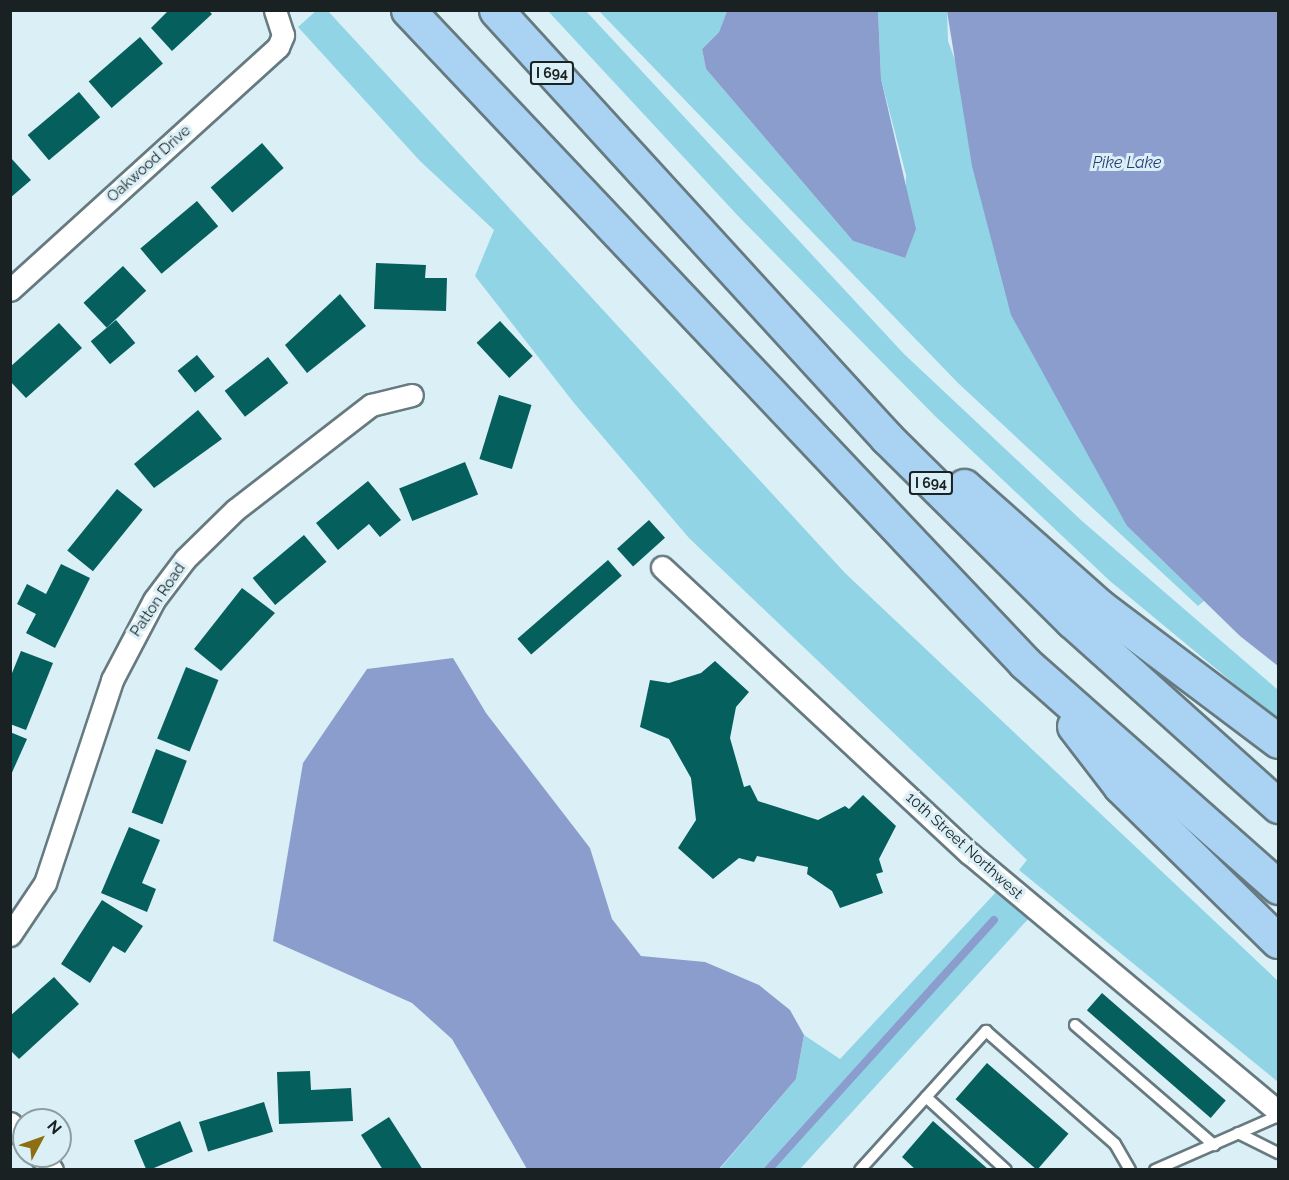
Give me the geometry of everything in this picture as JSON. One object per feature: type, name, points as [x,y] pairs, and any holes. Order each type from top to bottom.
[{"type":"highway","points":[[408,10],[1025,663],[1278,887]]},
{"type":"highway","name":"I 694","points":[[496,10],[842,391],[986,538],[1278,806]]},
{"type":"highway","points":[[608,136],[980,501],[1099,606],[1278,741]]},
{"type":"highway","points":[[1025,663],[1120,786],[1278,941]]},
{"type":"street","name":"Oakwood Drive","points":[[10,290],[269,56],[283,35],[275,10]]},
{"type":"street","name":"Patton Road","points":[[10,935],[45,883],[112,680],[154,600],[185,559],[235,510],[371,405],[412,395]]},
{"type":"street","name":"10th Street Northwest","points":[[662,567],[969,853],[1278,1111]]},
{"type":"lane","points":[[1075,1024],[1214,1145]]},
{"type":"lane","points":[[860,1170],[986,1031],[1115,1144],[1130,1170]]},
{"type":"lane","points":[[926,1097],[1006,1170]]},
{"type":"lane","points":[[1155,1170],[1278,1116]]},
{"type":"lane","points":[[1238,1133],[1278,1153]]},
{"type":"shaded area","points":[[317,10],[328,11],[845,573],[1278,981],[1278,1082],[1019,870],[1027,860],[689,538],[574,403],[475,276],[494,230],[420,161],[298,27]]},
{"type":"shaded area","points":[[548,11],[586,11],[904,354],[1082,521],[1278,690],[1278,720],[1110,581],[935,416],[740,218]]},
{"type":"shaded area","points":[[599,11],[727,11],[719,32],[702,49],[706,69],[853,241],[905,258],[906,175],[881,79],[878,11],[947,11],[948,41],[1127,526],[1204,601],[1198,606],[958,383]]},
{"type":"shaded area","points":[[998,890],[1030,917],[800,1169],[719,1170],[796,1079],[804,1035],[840,1059]]},
{"type":"water","points":[[727,11],[878,11],[881,79],[916,229],[905,258],[853,241],[706,69],[702,49],[719,32]]},
{"type":"water","name":"Pike Lake","points":[[947,11],[1278,11],[1278,666],[1240,636],[1127,526],[1011,315],[972,166]]},
{"type":"water","points":[[453,658],[486,713],[590,848],[612,919],[641,956],[705,962],[759,985],[790,1010],[804,1035],[796,1079],[719,1169],[527,1169],[452,1039],[412,1003],[273,941],[303,763],[367,669]]},
{"type":"building","points":[[169,10],[208,10],[212,14],[172,51],[151,28]]},
{"type":"building","points":[[140,37],[163,63],[112,108],[89,82]]},
{"type":"building","points":[[79,92],[100,117],[49,160],[28,135]]},
{"type":"building","points":[[262,143],[284,168],[232,213],[211,188]]},
{"type":"building","points":[[10,157],[31,180],[10,198]]},
{"type":"building","points":[[197,201],[218,226],[162,274],[140,249]]},
{"type":"building","points":[[376,263],[426,265],[425,278],[447,278],[446,311],[374,309]]},
{"type":"building","points":[[123,266],[146,291],[107,328],[84,303]]},
{"type":"building","points":[[340,294],[366,326],[307,373],[285,345]]},
{"type":"building","points":[[116,320],[135,343],[110,364],[91,341]]},
{"type":"building","points":[[500,321],[533,356],[509,378],[477,343]]},
{"type":"building","points":[[59,323],[82,348],[26,398],[10,381],[10,367]]},
{"type":"building","points":[[197,355],[215,377],[195,392],[178,371]]},
{"type":"building","points":[[268,357],[288,383],[245,417],[225,391]]},
{"type":"building","points":[[499,395],[532,405],[512,469],[479,459]]},
{"type":"building","points":[[198,410],[222,439],[154,488],[134,464]]},
{"type":"building","points":[[465,462],[478,494],[412,521],[399,489]]},
{"type":"building","points":[[368,481],[401,520],[380,537],[369,524],[338,550],[316,523]]},
{"type":"building","points":[[117,489],[143,510],[93,571],[67,550]]},
{"type":"building","points":[[649,520],[665,538],[633,567],[617,549]]},
{"type":"building","points":[[304,535],[326,562],[275,605],[253,578]]},
{"type":"building","points":[[608,560],[622,576],[531,655],[517,639]]},
{"type":"building","points":[[61,564],[90,578],[55,648],[26,633],[36,614],[17,604],[27,584],[46,594]]},
{"type":"building","points":[[242,588],[275,613],[221,671],[194,649]]},
{"type":"building","points":[[21,651],[53,663],[26,730],[10,724],[10,678]]},
{"type":"building","points":[[715,661],[749,692],[736,707],[730,738],[744,787],[750,785],[758,801],[818,820],[845,806],[849,809],[863,795],[896,826],[879,859],[883,872],[876,874],[883,893],[840,908],[832,891],[807,874],[808,867],[757,856],[754,862],[739,858],[713,879],[678,848],[696,820],[691,778],[669,739],[640,727],[650,680],[669,683],[701,673]]},
{"type":"building","points":[[186,667],[218,680],[190,752],[157,738]]},
{"type":"building","points":[[10,732],[27,739],[10,777]]},
{"type":"building","points":[[156,749],[187,761],[162,824],[132,812]]},
{"type":"building","points":[[129,827],[160,840],[142,883],[156,889],[147,912],[101,893]]},
{"type":"building","points":[[102,900],[143,926],[125,953],[113,946],[90,983],[61,964]]},
{"type":"building","points":[[54,977],[79,1004],[19,1059],[10,1050],[10,1016]]},
{"type":"building","points":[[1102,993],[1226,1101],[1211,1118],[1087,1010]]},
{"type":"building","points":[[987,1063],[1069,1134],[1037,1170],[956,1099]]},
{"type":"building","points":[[310,1071],[311,1090],[351,1088],[353,1121],[279,1124],[277,1072]]},
{"type":"building","points":[[264,1102],[273,1132],[208,1152],[199,1122]]},
{"type":"building","points":[[389,1117],[423,1170],[383,1170],[361,1135]]},
{"type":"building","points":[[180,1121],[193,1151],[146,1170],[134,1141]]},
{"type":"building","points":[[933,1121],[989,1170],[916,1170],[902,1157]]},
{"type":"waterway","points":[[768,1170],[994,920]]}]
